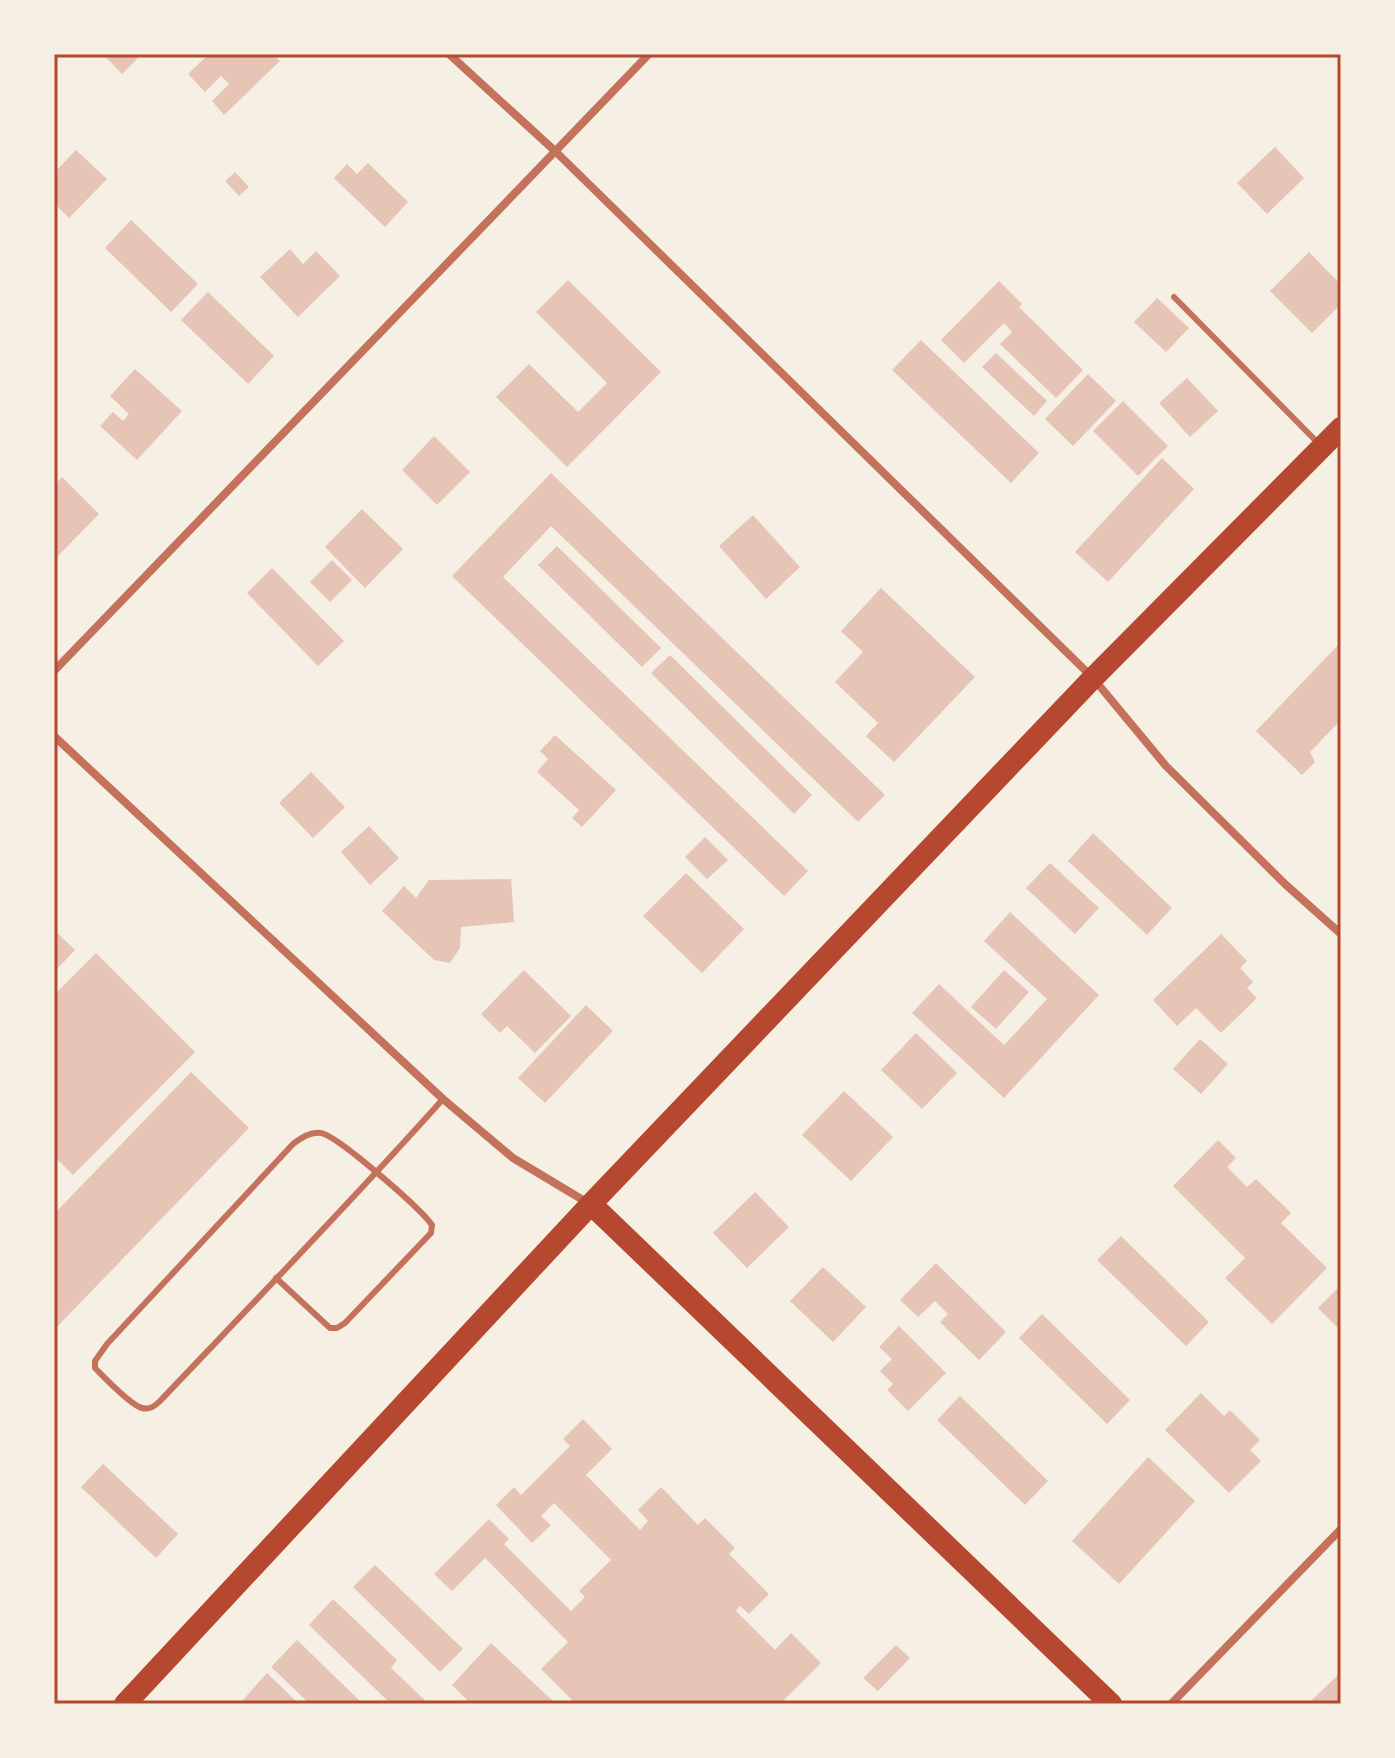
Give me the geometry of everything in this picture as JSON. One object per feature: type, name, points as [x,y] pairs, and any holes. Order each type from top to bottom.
[{"type":"highway","points":[[125,1704],[591,1204],[1093,678],[1341,428]]},
{"type":"highway","points":[[591,1204],[1111,1704]]},
{"type":"street","points":[[449,54],[555,151],[1093,678],[1166,766],[1285,884],[1341,934]]},
{"type":"street","points":[[54,671],[649,54]]},
{"type":"street","points":[[54,736],[443,1099],[513,1158],[591,1204]]},
{"type":"street","points":[[1171,1704],[1341,1529]]},
{"type":"lane","points":[[1174,297],[1323,448]]},
{"type":"lane","points":[[276,1278],[330,1328],[337,1328],[431,1233],[432,1228],[428,1220],[377,1173],[325,1134],[310,1134],[300,1139],[107,1344],[97,1356],[95,1368],[134,1404],[143,1408],[154,1406],[276,1278],[377,1173],[443,1099]]},
{"type":"building","points":[[103,54],[142,54],[122,74]]},
{"type":"building","points":[[209,54],[273,54],[280,61],[224,115],[212,101],[229,84],[221,76],[205,92],[188,74]]},
{"type":"building","points":[[1275,147],[1304,178],[1267,214],[1237,183]]},
{"type":"building","points":[[76,150],[107,179],[69,218],[54,203],[54,173]]},
{"type":"building","points":[[368,163],[408,202],[385,227],[334,178],[347,164],[357,174]]},
{"type":"building","points":[[235,172],[249,187],[239,196],[225,181]]},
{"type":"building","points":[[131,220],[198,284],[171,312],[105,248]]},
{"type":"building","points":[[290,249],[303,264],[316,251],[340,276],[298,317],[260,277]]},
{"type":"building","points":[[1309,252],[1341,285],[1341,304],[1312,333],[1270,291]]},
{"type":"building","points":[[568,280],[661,372],[567,467],[496,397],[529,364],[578,412],[607,383],[536,312]]},
{"type":"building","points":[[999,281],[1022,304],[1019,307],[1083,370],[1056,398],[1000,344],[1012,332],[1004,323],[964,363],[941,340]]},
{"type":"building","points":[[208,292],[274,356],[248,384],[181,320]]},
{"type":"building","points":[[1157,298],[1189,328],[1166,352],[1134,322]]},
{"type":"building","points":[[921,340],[1039,453],[1011,483],[892,370]]},
{"type":"building","points":[[996,353],[1047,401],[1034,416],[982,367]]},
{"type":"building","points":[[135,369],[182,411],[137,460],[100,426],[113,412],[123,421],[129,414],[110,396]]},
{"type":"building","points":[[1088,374],[1116,401],[1073,446],[1045,419]]},
{"type":"building","points":[[1187,378],[1218,411],[1190,437],[1159,403]]},
{"type":"building","points":[[1123,401],[1168,446],[1138,476],[1093,431]]},
{"type":"building","points":[[434,436],[470,472],[437,505],[402,470]]},
{"type":"building","points":[[1162,458],[1194,489],[1108,582],[1075,552]]},
{"type":"building","points":[[551,473],[885,795],[858,822],[551,526],[503,577],[808,871],[784,896],[452,576]]},
{"type":"building","points":[[62,477],[99,514],[54,560],[54,485]]},
{"type":"building","points":[[362,509],[403,549],[365,588],[325,547]]},
{"type":"building","points":[[753,515],[800,567],[766,599],[719,546]]},
{"type":"building","points":[[557,546],[661,648],[642,667],[538,565]]},
{"type":"building","points":[[332,560],[352,580],[330,602],[310,582]]},
{"type":"building","points":[[272,568],[344,641],[318,666],[247,593]]},
{"type":"building","points":[[881,588],[975,677],[894,762],[866,736],[878,723],[835,682],[863,652],[841,631]]},
{"type":"building","points":[[1341,642],[1341,720],[1310,752],[1315,762],[1302,775],[1256,731]]},
{"type":"building","points":[[670,655],[812,795],[794,814],[651,673]]},
{"type":"building","points":[[555,735],[616,790],[582,827],[572,818],[579,810],[537,772],[548,759],[540,751]]},
{"type":"building","points":[[311,772],[345,807],[313,838],[279,803]]},
{"type":"building","points":[[369,826],[399,858],[370,885],[341,852]]},
{"type":"building","points":[[1093,833],[1172,908],[1147,935],[1068,861]]},
{"type":"building","points":[[705,837],[728,860],[707,879],[685,857]]},
{"type":"building","points":[[1050,863],[1099,908],[1075,934],[1026,888]]},
{"type":"building","points":[[686,873],[744,929],[702,973],[643,916]]},
{"type":"building","points":[[511,879],[514,922],[461,927],[460,948],[450,963],[434,960],[382,911],[404,886],[416,898],[429,880]]},
{"type":"building","points":[[1010,912],[1099,995],[1004,1098],[912,1013],[939,984],[1004,1045],[1047,999],[984,941]]},
{"type":"building","points":[[54,930],[75,950],[57,969],[54,966]]},
{"type":"building","points":[[1221,934],[1247,961],[1240,968],[1253,982],[1247,988],[1257,998],[1221,1033],[1196,1008],[1177,1026],[1153,1000]]},
{"type":"building","points":[[96,953],[195,1052],[73,1175],[54,1156],[54,995]]},
{"type":"building","points":[[524,970],[571,1016],[535,1053],[507,1026],[500,1033],[481,1014]]},
{"type":"building","points":[[1004,970],[1029,992],[996,1029],[971,1007]]},
{"type":"building","points":[[586,1005],[613,1031],[545,1103],[518,1078]]},
{"type":"building","points":[[916,1033],[957,1073],[922,1109],[881,1070]]},
{"type":"building","points":[[1200,1039],[1228,1064],[1201,1094],[1173,1069]]},
{"type":"building","points":[[191,1072],[249,1128],[54,1330],[54,1214]]},
{"type":"building","points":[[844,1091],[893,1137],[851,1181],[802,1135]]},
{"type":"building","points":[[1218,1140],[1236,1158],[1227,1167],[1247,1187],[1256,1179],[1291,1213],[1281,1223],[1327,1268],[1272,1324],[1225,1278],[1245,1258],[1173,1186]]},
{"type":"building","points":[[755,1192],[789,1227],[747,1268],[713,1233]]},
{"type":"building","points":[[1121,1236],[1209,1322],[1186,1346],[1097,1260]]},
{"type":"building","points":[[936,1263],[1006,1332],[979,1360],[940,1322],[948,1314],[935,1301],[918,1317],[900,1300]]},
{"type":"building","points":[[823,1267],[866,1307],[833,1342],[790,1301]]},
{"type":"building","points":[[1341,1285],[1341,1331],[1318,1308]]},
{"type":"building","points":[[1042,1314],[1130,1400],[1107,1424],[1019,1338]]},
{"type":"building","points":[[899,1326],[946,1373],[908,1411],[887,1390],[893,1384],[880,1371],[892,1359],[879,1347]]},
{"type":"building","points":[[1201,1393],[1224,1416],[1230,1410],[1260,1440],[1250,1450],[1261,1461],[1229,1493],[1165,1430]]},
{"type":"building","points":[[960,1396],[1048,1481],[1025,1505],[937,1420]]},
{"type":"building","points":[[583,1419],[612,1449],[586,1475],[640,1530],[648,1521],[638,1510],[661,1487],[698,1525],[705,1518],[735,1548],[729,1554],[769,1594],[749,1614],[740,1606],[736,1611],[775,1650],[791,1633],[821,1663],[780,1704],[576,1704],[541,1669],[568,1642],[485,1558],[452,1591],[434,1574],[489,1519],[509,1539],[504,1544],[571,1611],[585,1597],[579,1591],[611,1560],[554,1503],[541,1516],[551,1525],[532,1543],[496,1505],[514,1487],[521,1495],[570,1446],[563,1439]]},
{"type":"building","points":[[1148,1457],[1195,1501],[1119,1584],[1072,1541]]},
{"type":"building","points":[[103,1464],[178,1534],[156,1558],[81,1487]]},
{"type":"building","points":[[375,1565],[463,1649],[440,1672],[353,1587]]},
{"type":"building","points":[[333,1599],[397,1660],[391,1668],[429,1704],[391,1704],[309,1625]]},
{"type":"building","points":[[297,1640],[363,1704],[310,1704],[271,1667]]},
{"type":"building","points":[[491,1643],[556,1704],[471,1704],[452,1685]]},
{"type":"building","points":[[896,1645],[910,1658],[878,1691],[863,1678]]},
{"type":"building","points":[[267,1673],[299,1704],[245,1704],[242,1701]]},
{"type":"building","points":[[1339,1674],[1341,1704],[1313,1704],[1311,1701]]}]
